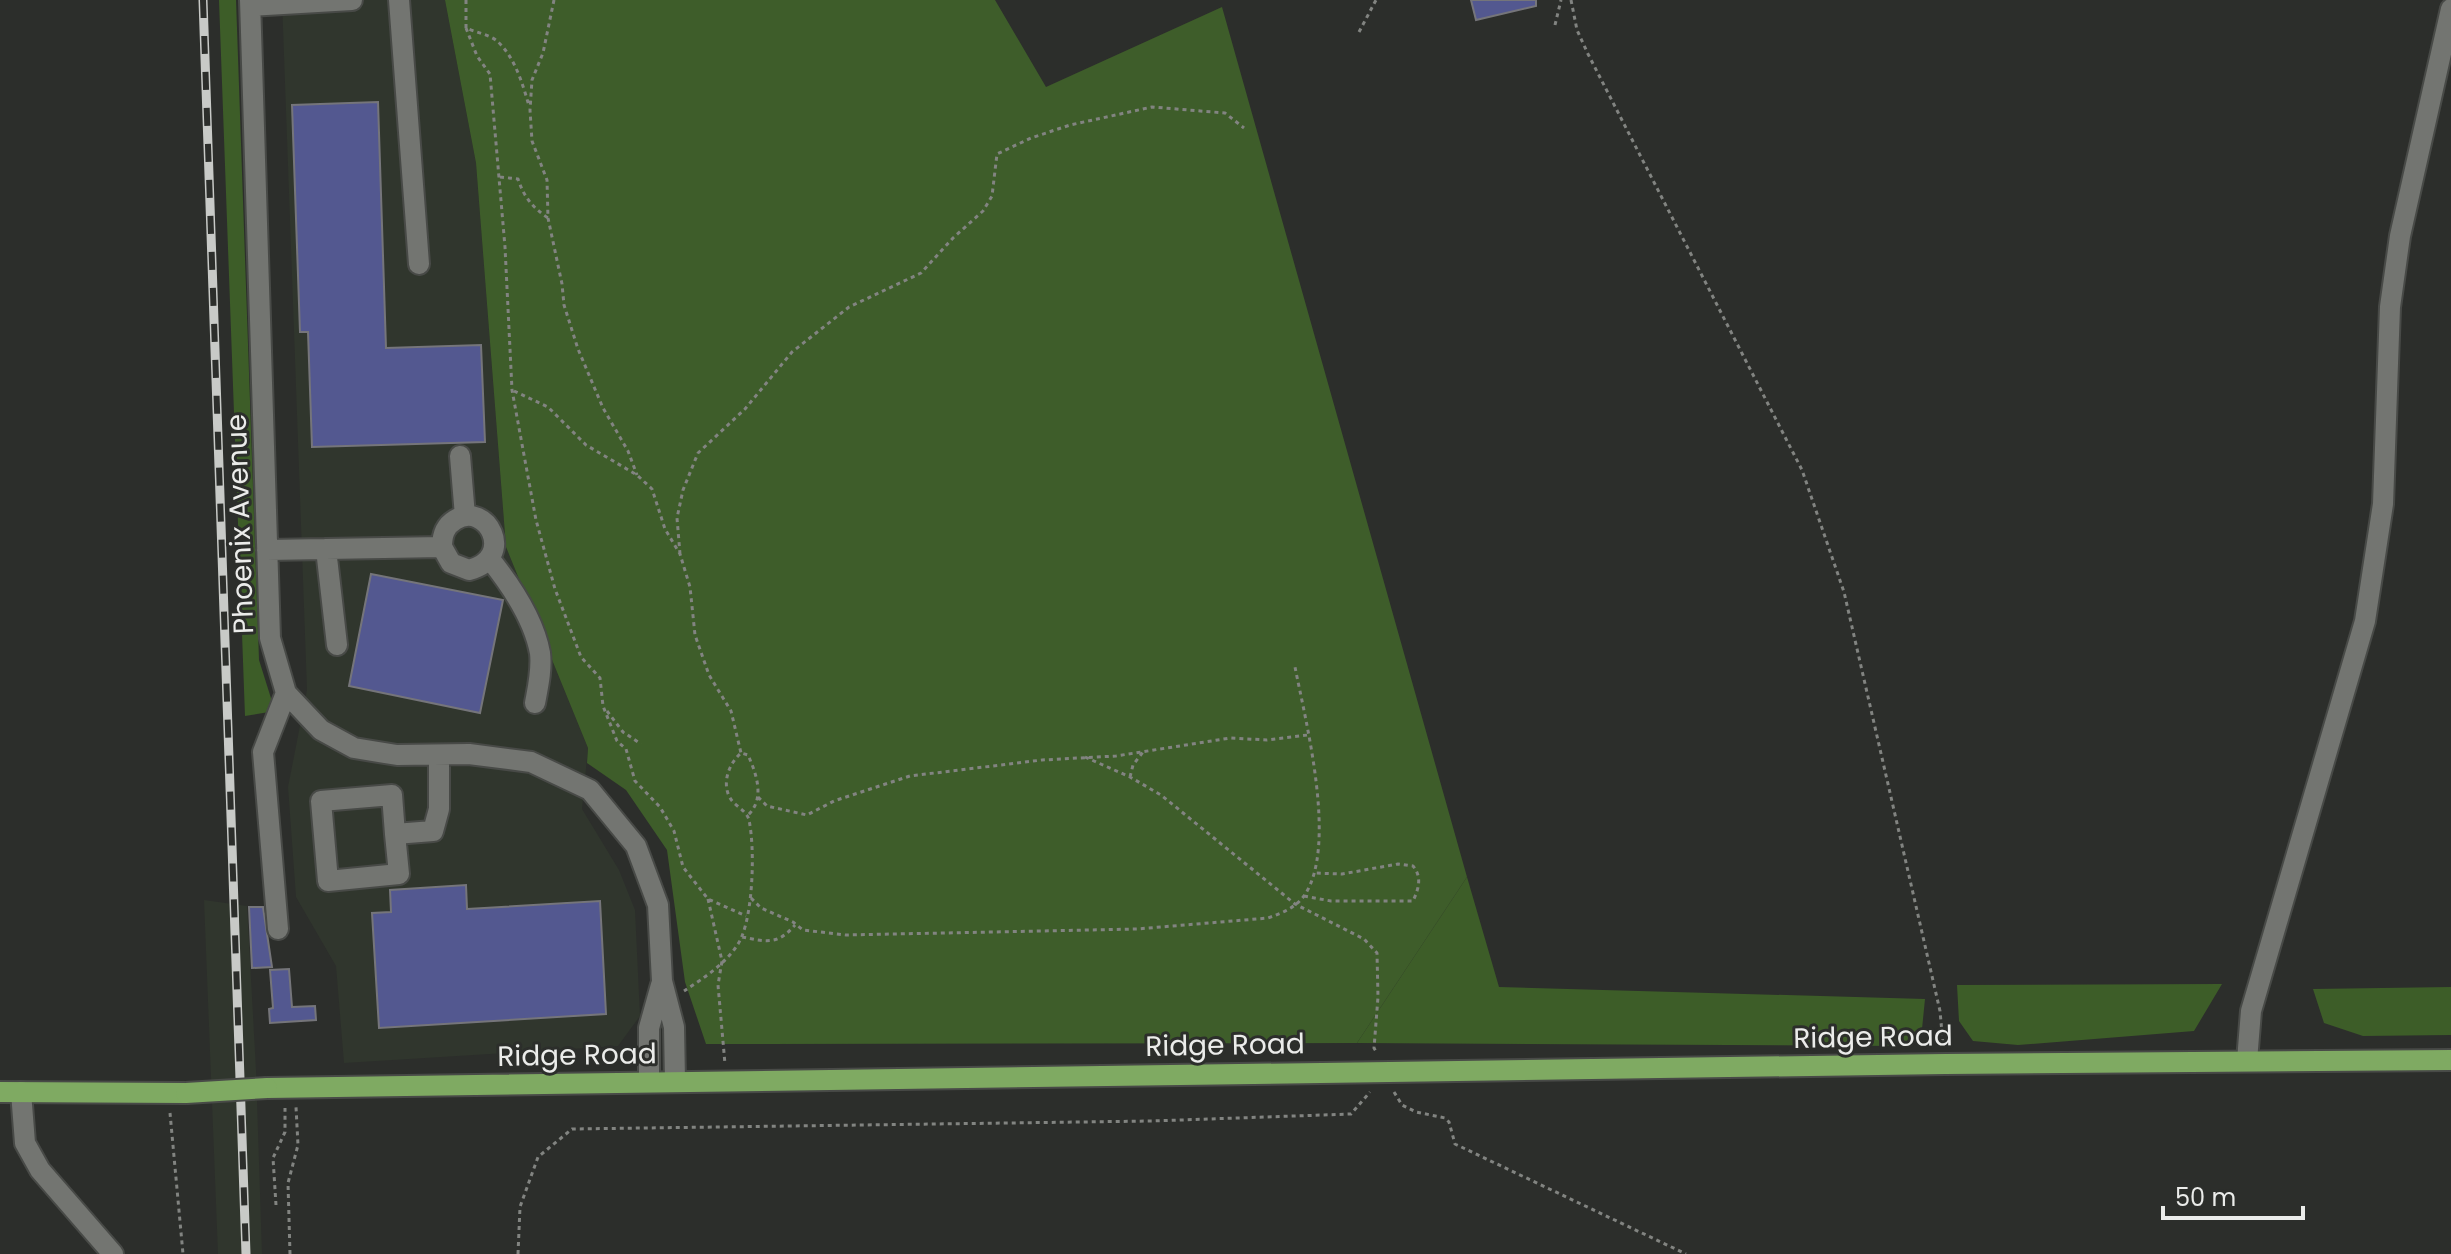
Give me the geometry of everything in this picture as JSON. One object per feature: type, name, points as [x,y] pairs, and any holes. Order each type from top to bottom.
[{"type":"main road","name":"Ridge Road","points":[[10,1092],[177,1093],[649,1081],[2451,1060]]},
{"type":"lane","points":[[250,3],[352,0]]},
{"type":"lane","points":[[399,0],[419,264]]},
{"type":"lane","name":"Phoenix Avenue","points":[[250,3],[270,638],[286,693],[321,730],[354,748],[397,755],[469,754],[531,762],[590,790],[636,846],[658,905],[662,981],[674,1027],[675,1081]]},
{"type":"lane","points":[[2247,1061],[2251,1011],[2365,621],[2383,504],[2390,307],[2407,197],[2451,9]]},
{"type":"lane","points":[[460,456],[465,516]]},
{"type":"lane","points":[[465,516],[483,521],[493,532],[495,541],[489,558],[469,570],[451,563],[442,547],[446,529],[465,516]]},
{"type":"lane","points":[[267,550],[442,547]]},
{"type":"lane","points":[[326,549],[337,645]]},
{"type":"lane","points":[[489,558],[503,575],[534,634],[541,670],[535,703]]},
{"type":"lane","points":[[278,929],[263,752],[286,693]]},
{"type":"lane","points":[[395,834],[433,831],[439,809],[439,755]]},
{"type":"lane","points":[[392,795],[395,834],[399,874],[328,881],[321,801],[392,795]]},
{"type":"lane","name":"Phoenix Avenue","points":[[649,1081],[649,1028],[662,981]]},
{"type":"lane","points":[[10,1092],[25,1143],[40,1170],[113,1254]]},
{"type":"path","points":[[466,0],[466,28],[477,56],[490,74],[500,177],[512,390],[536,520],[555,589],[581,657],[600,678],[603,706],[617,741],[626,749],[635,781],[660,807],[674,831],[683,867],[708,899],[722,961],[718,985],[727,1080]]},
{"type":"path","points":[[554,0],[543,53],[532,80],[532,141],[547,180],[548,218],[564,305],[578,349],[603,408],[628,451],[637,475]]},
{"type":"path","points":[[1359,32],[1376,0]]},
{"type":"path","points":[[1555,25],[1561,0]]},
{"type":"path","points":[[1571,0],[1577,30],[1588,54],[1802,470],[1844,592],[1940,1011],[1945,1064]]},
{"type":"path","points":[[466,28],[496,40],[511,60],[530,110]]},
{"type":"path","points":[[741,753],[731,711],[709,675],[695,635],[690,587],[680,554],[677,518],[683,490],[698,453],[745,409],[792,352],[849,307],[921,273],[983,211],[992,196],[997,154],[1070,125],[1152,107],[1225,113],[1244,128]]},
{"type":"path","points":[[500,177],[518,179],[523,195],[548,218]]},
{"type":"path","points":[[512,390],[548,407],[586,445],[637,475],[652,489],[665,529],[680,554]]},
{"type":"path","points":[[751,898],[761,908],[803,930],[846,935],[1137,929],[1268,918],[1287,911],[1304,896],[1318,864],[1315,765],[1295,667]]},
{"type":"path","points":[[603,706],[623,732],[641,744]]},
{"type":"path","points":[[758,797],[767,806],[807,815],[834,801],[910,776],[1143,752],[1230,738],[1267,740],[1309,735]]},
{"type":"path","points":[[1130,777],[1133,765],[1143,752]]},
{"type":"path","points":[[741,753],[748,755],[756,772],[758,797],[755,808],[748,815]]},
{"type":"path","points":[[667,1002],[706,976],[742,937],[751,898],[751,833],[748,815],[730,799],[727,779],[730,763],[741,753]]},
{"type":"path","points":[[1085,757],[1161,795],[1295,904],[1364,939],[1377,953],[1374,1048],[1389,1071],[1391,1087],[1402,1105],[1416,1112],[1445,1118],[1455,1144],[1686,1254]]},
{"type":"path","points":[[1304,896],[1331,901],[1413,901],[1419,889],[1418,872],[1413,866],[1398,864],[1342,874],[1314,873]]},
{"type":"path","points":[[708,899],[746,916]]},
{"type":"path","points":[[742,937],[776,941],[796,924]]},
{"type":"path","points":[[518,1254],[520,1207],[538,1157],[572,1129],[1136,1121],[1351,1114],[1389,1071]]},
{"type":"path","points":[[276,1205],[273,1158],[285,1132],[282,1088]]},
{"type":"path","points":[[282,1088],[298,1145],[288,1183],[290,1254]]},
{"type":"path","points":[[177,1093],[183,1254]]},
{"type":"shaded area","points":[[282,0],[445,0],[476,163],[506,547],[588,748],[582,809],[619,870],[635,910],[640,1016],[618,1046],[344,1063],[336,966],[296,897],[288,787],[307,690]]},
{"type":"shaded area","points":[[204,900],[247,906],[262,1254],[218,1254]]},
{"type":"green space","points":[[219,0],[236,0],[259,660],[275,711],[245,716]]},
{"type":"green space","points":[[445,0],[995,0],[1046,87],[1222,7],[1467,877],[1357,1043],[706,1044],[685,982],[667,850],[626,790],[587,763],[588,748],[506,547],[476,163]]},
{"type":"green space","points":[[1467,877],[1499,987],[1925,999],[1922,1029],[1902,1046],[1357,1043]]},
{"type":"green space","points":[[2222,984],[2194,1031],[2018,1045],[1973,1041],[1959,1021],[1957,985]]},
{"type":"green space","points":[[2451,987],[2451,1035],[2363,1036],[2324,1023],[2313,989]]},
{"type":"building","points":[[1471,0],[1536,0],[1536,6],[1476,20]]},
{"type":"building","points":[[378,102],[386,348],[481,345],[485,442],[312,447],[308,332],[300,332],[292,105]]},
{"type":"building","points":[[371,574],[503,600],[480,713],[349,686]]},
{"type":"building","points":[[466,885],[467,909],[600,901],[606,1014],[379,1028],[372,913],[391,912],[390,890]]},
{"type":"building","points":[[249,907],[263,907],[272,967],[252,968]]},
{"type":"building","points":[[289,969],[292,1007],[315,1006],[316,1020],[270,1023],[269,1009],[273,1008],[270,970]]},
{"type":"railway","points":[[203,0],[246,1254]]}]
